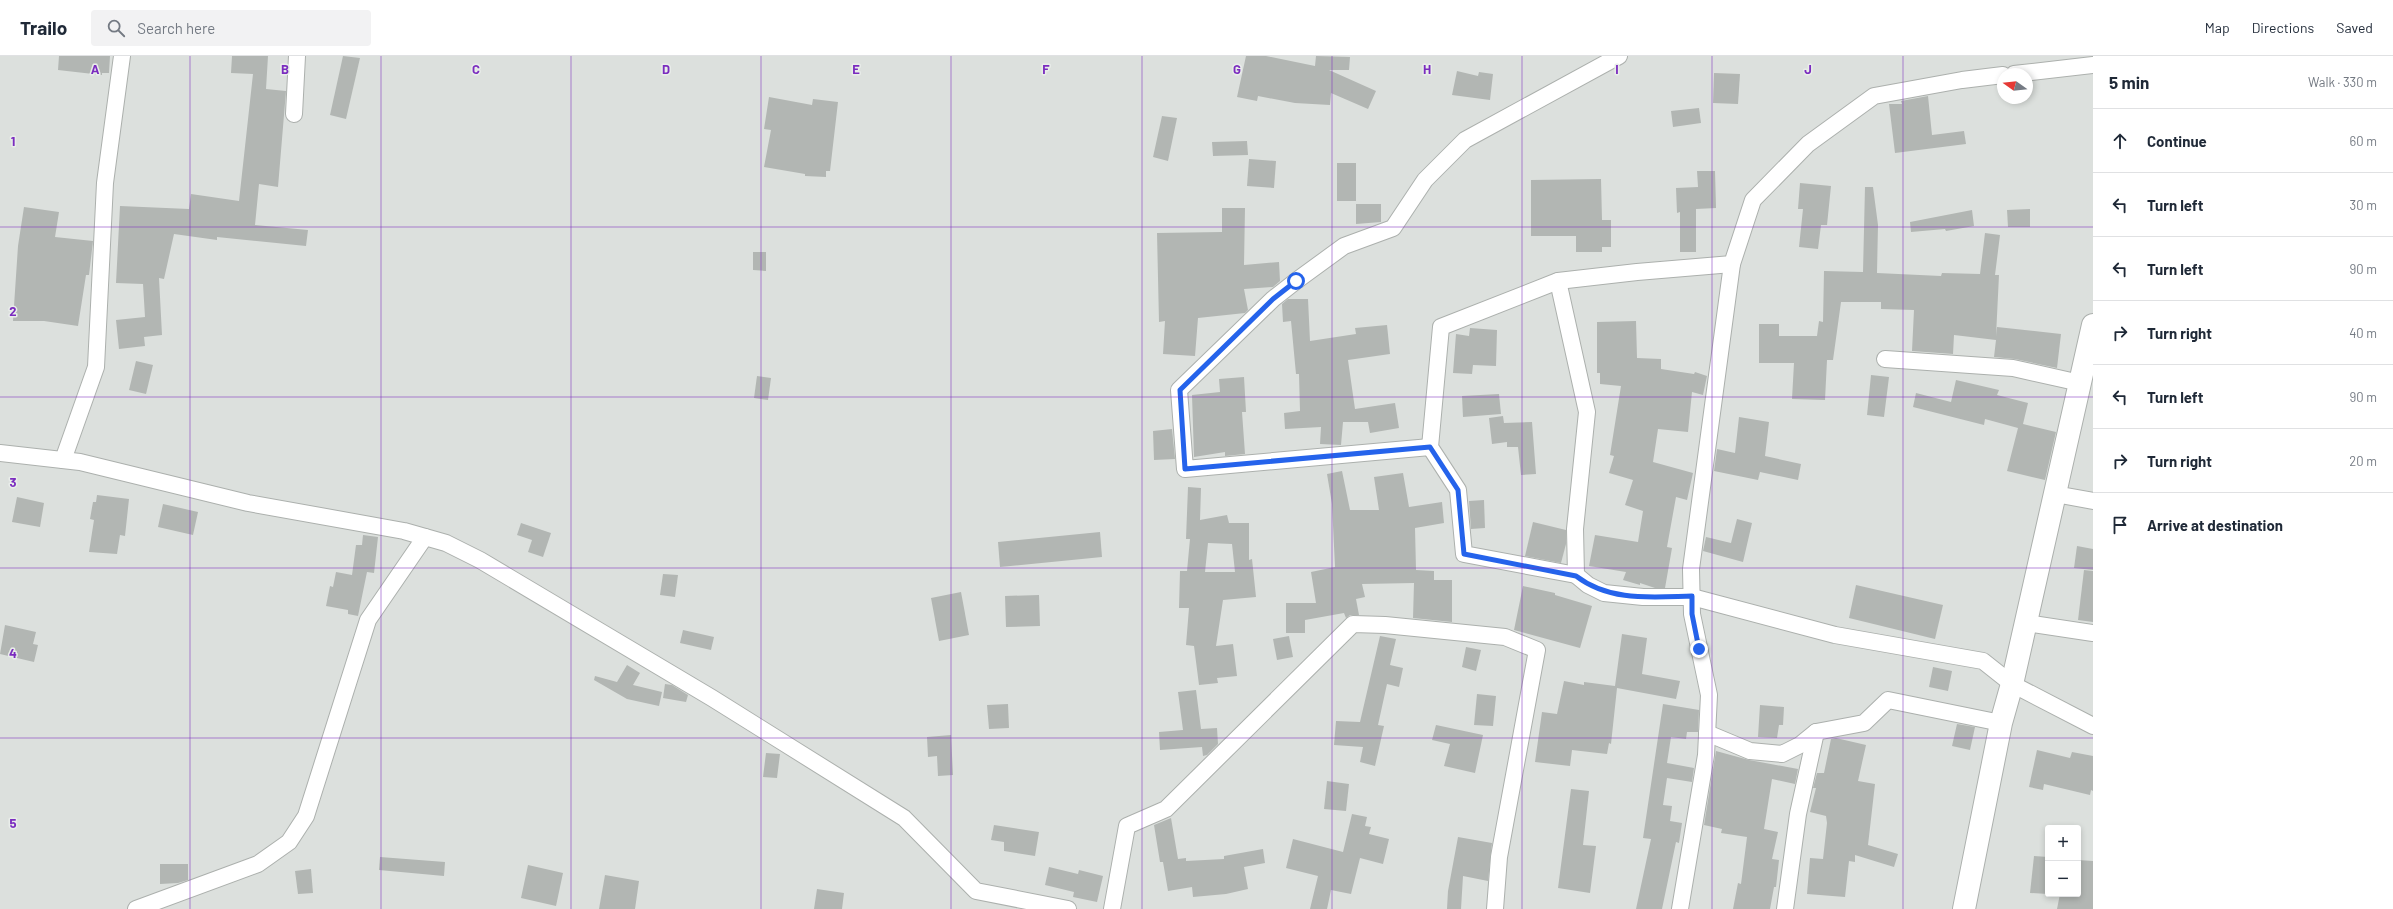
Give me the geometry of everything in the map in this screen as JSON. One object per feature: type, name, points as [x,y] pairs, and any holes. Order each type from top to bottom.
[{"type":"street","points":[[63,460],[96,367],[105,183],[122,56]]},
{"type":"street","points":[[294,114],[297,56]]},
{"type":"street","points":[[1430,447],[1185,469],[1180,390],[1273,299],[1296,281],[1344,246],[1393,228],[1425,180],[1465,140],[1619,56]]},
{"type":"street","points":[[2033,72],[2093,65]]},
{"type":"street","points":[[1680,909],[1706,755],[1709,695],[1692,614],[1691,569],[1732,264],[1753,200],[1808,144],[1874,96],[1962,80],[1997,76]]},
{"type":"street","points":[[1732,264],[1636,272],[1558,281],[1441,327],[1430,447],[1458,490],[1464,554],[1576,576],[1588,585],[1604,593],[1643,597],[1692,596],[1835,636],[1983,661],[2012,684],[2093,726]]},
{"type":"street","points":[[1558,281],[1587,412],[1575,529],[1576,576]]},
{"type":"street","points":[[1964,909],[2001,723],[2012,684],[2093,325]]},
{"type":"street","points":[[1885,359],[2013,368],[2080,383]]},
{"type":"street","points":[[0,453],[80,462],[248,503],[404,531],[446,543],[480,560],[712,698],[904,818],[976,891],[1068,909]]},
{"type":"street","points":[[2055,494],[2093,501]]},
{"type":"street","points":[[136,909],[258,864],[289,842],[306,816],[368,620],[425,537]]},
{"type":"street","points":[[2026,623],[2093,632]]},
{"type":"street","points":[[1112,909],[1127,826],[1166,809],[1353,624],[1384,624],[1505,637],[1537,650],[1499,857],[1495,909]]},
{"type":"street","points":[[1707,733],[1750,751],[1782,754],[1800,745],[1816,732],[1864,723],[1888,700],[2001,723]]},
{"type":"street","points":[[1785,909],[1798,814],[1816,732]]},
{"type":"building","points":[[59,56],[110,56],[109,73],[102,73],[102,75],[58,70]]},
{"type":"building","points":[[232,56],[268,56],[266,89],[286,91],[278,187],[259,184],[255,225],[308,230],[306,246],[217,237],[217,240],[174,234],[164,279],[159,278],[162,335],[144,337],[145,346],[119,349],[116,320],[145,317],[143,284],[116,283],[120,206],[189,209],[191,194],[239,201],[253,74],[231,73]]},
{"type":"building","points":[[343,56],[360,58],[346,119],[330,115]]},
{"type":"building","points":[[1246,56],[1266,56],[1315,66],[1316,56],[1350,57],[1349,70],[1329,70],[1376,91],[1368,109],[1331,93],[1330,105],[1295,103],[1258,96],[1257,101],[1237,97]]},
{"type":"building","points":[[1457,71],[1478,76],[1479,72],[1493,74],[1490,100],[1452,95]]},
{"type":"building","points":[[1714,73],[1740,74],[1738,104],[1713,103]]},
{"type":"building","points":[[1928,96],[1932,135],[1964,131],[1966,144],[1895,153],[1889,104],[1902,104],[1901,101]]},
{"type":"building","points":[[769,97],[812,105],[813,99],[838,102],[830,171],[826,171],[826,177],[805,176],[805,174],[764,167],[771,130],[764,129]]},
{"type":"building","points":[[1699,108],[1701,123],[1673,127],[1671,111]]},
{"type":"building","points":[[1162,116],[1177,118],[1168,161],[1153,157]]},
{"type":"building","points":[[1247,141],[1248,155],[1213,156],[1212,142]]},
{"type":"building","points":[[1249,159],[1276,161],[1274,188],[1247,186]]},
{"type":"building","points":[[1337,163],[1356,163],[1356,201],[1337,201]]},
{"type":"building","points":[[1697,171],[1715,171],[1716,208],[1696,209],[1696,252],[1680,252],[1680,212],[1677,213],[1676,188],[1698,187]]},
{"type":"building","points":[[1601,179],[1602,220],[1611,220],[1611,247],[1602,247],[1602,252],[1576,252],[1576,236],[1531,236],[1531,180]]},
{"type":"building","points":[[1800,183],[1831,186],[1827,225],[1821,225],[1818,249],[1799,247],[1803,209],[1798,209]]},
{"type":"building","points":[[1865,187],[1873,187],[1878,225],[1877,273],[1941,276],[1942,273],[1980,274],[1985,233],[2000,235],[1995,275],[1999,275],[1996,336],[1997,327],[2061,334],[2057,368],[2015,359],[1994,357],[1996,340],[1954,335],[1953,354],[1912,351],[1914,310],[1881,309],[1881,302],[1841,302],[1833,360],[1827,360],[1825,400],[1792,399],[1794,363],[1759,363],[1759,324],[1779,324],[1779,336],[1817,336],[1819,321],[1823,322],[1824,271],[1863,272]]},
{"type":"building","points":[[1356,204],[1381,204],[1381,222],[1356,224]]},
{"type":"building","points":[[24,207],[59,212],[55,237],[93,241],[89,275],[86,275],[78,326],[44,321],[13,321],[18,246]]},
{"type":"building","points":[[1222,208],[1245,208],[1244,265],[1279,262],[1280,281],[1273,287],[1244,289],[1248,310],[1245,313],[1198,318],[1195,356],[1163,354],[1165,321],[1159,322],[1157,233],[1222,232]]},
{"type":"building","points":[[2030,209],[2030,227],[2008,227],[2007,210]]},
{"type":"building","points":[[1972,210],[1974,226],[1946,231],[1945,229],[1911,232],[1910,222]]},
{"type":"building","points":[[753,252],[766,252],[766,271],[753,270]]},
{"type":"building","points":[[1288,299],[1308,299],[1310,341],[1356,334],[1355,328],[1387,325],[1390,354],[1348,360],[1355,409],[1395,403],[1399,428],[1370,433],[1368,422],[1343,422],[1341,445],[1320,444],[1321,427],[1285,429],[1284,413],[1300,411],[1299,374],[1296,374],[1291,321],[1283,322],[1282,304]]},
{"type":"building","points":[[1636,321],[1637,358],[1661,359],[1661,369],[1694,374],[1695,372],[1707,376],[1703,395],[1692,392],[1688,432],[1658,429],[1653,462],[1693,473],[1687,500],[1676,497],[1667,547],[1672,548],[1665,588],[1655,588],[1640,583],[1640,585],[1623,580],[1626,572],[1589,566],[1595,535],[1638,542],[1643,511],[1625,505],[1633,480],[1609,473],[1614,456],[1610,455],[1621,386],[1600,384],[1600,373],[1597,373],[1597,322]]},
{"type":"building","points":[[1470,328],[1497,330],[1496,366],[1473,365],[1472,374],[1453,373],[1456,334],[1469,336]]},
{"type":"building","points":[[136,361],[153,365],[146,394],[129,390]]},
{"type":"building","points":[[1871,375],[1889,377],[1884,417],[1867,415]]},
{"type":"building","points":[[757,376],[771,378],[768,400],[754,398]]},
{"type":"building","points":[[1244,377],[1246,412],[1242,412],[1245,454],[1225,456],[1225,452],[1194,457],[1192,395],[1220,392],[1219,379]]},
{"type":"building","points":[[1956,380],[1999,390],[1997,395],[2028,403],[2023,424],[2056,432],[2045,480],[2007,471],[2018,428],[1985,419],[1984,425],[1913,407],[1916,393],[1951,402]]},
{"type":"building","points":[[1499,394],[1501,414],[1463,417],[1462,396]]},
{"type":"building","points":[[1503,416],[1504,423],[1532,422],[1536,474],[1521,475],[1518,447],[1507,447],[1507,442],[1492,444],[1489,418]]},
{"type":"building","points":[[1739,417],[1769,422],[1765,456],[1801,464],[1798,480],[1760,472],[1758,480],[1714,471],[1717,449],[1735,453]]},
{"type":"building","points":[[1172,429],[1175,459],[1154,460],[1153,431]]},
{"type":"building","points":[[1342,471],[1350,510],[1379,510],[1374,477],[1403,473],[1409,507],[1442,502],[1444,523],[1415,528],[1416,570],[1434,571],[1434,580],[1452,580],[1452,622],[1413,618],[1414,583],[1362,584],[1365,597],[1356,599],[1359,615],[1350,615],[1346,618],[1344,613],[1305,620],[1305,633],[1286,633],[1286,603],[1316,603],[1311,572],[1335,567],[1332,504],[1327,474]]},
{"type":"building","points":[[1188,487],[1201,488],[1200,520],[1227,515],[1229,523],[1249,523],[1249,560],[1252,559],[1256,597],[1223,600],[1216,646],[1233,644],[1237,676],[1217,678],[1218,683],[1199,685],[1194,646],[1186,645],[1189,608],[1179,608],[1180,571],[1187,571],[1190,539],[1186,539]],"holes":[[[1208,543],[1232,544],[1235,572],[1205,572]]]},
{"type":"building","points":[[97,495],[129,499],[125,536],[120,535],[117,554],[89,552],[94,520],[90,519],[93,502],[96,502]]},
{"type":"building","points":[[17,497],[44,503],[40,527],[12,522]]},
{"type":"building","points":[[1484,500],[1485,528],[1471,529],[1469,501]]},
{"type":"building","points":[[163,504],[198,512],[193,535],[158,527]]},
{"type":"building","points":[[1737,519],[1752,523],[1743,562],[1703,551],[1706,537],[1731,543]]},
{"type":"building","points":[[1533,522],[1566,530],[1566,544],[1561,563],[1525,556]]},
{"type":"building","points":[[521,523],[551,533],[543,557],[528,552],[532,540],[517,535]]},
{"type":"building","points":[[1100,532],[1102,557],[1000,567],[998,542]]},
{"type":"building","points":[[363,535],[378,537],[374,573],[367,572],[358,616],[348,614],[348,610],[326,606],[330,586],[333,587],[336,572],[352,575],[356,545],[362,545]]},
{"type":"building","points":[[2077,546],[2093,549],[2093,570],[2074,568]]},
{"type":"building","points":[[2084,570],[2093,571],[2093,622],[2078,620]]},
{"type":"building","points":[[663,574],[678,575],[675,597],[660,595]]},
{"type":"building","points":[[1856,585],[1943,605],[1935,639],[1849,618]]},
{"type":"building","points":[[1523,586],[1555,593],[1555,595],[1592,606],[1580,648],[1514,630]]},
{"type":"building","points":[[961,592],[969,635],[939,641],[931,598]]},
{"type":"building","points":[[1039,595],[1040,626],[1006,627],[1005,596]]},
{"type":"building","points":[[5,625],[36,632],[33,644],[38,645],[34,662],[0,654]]},
{"type":"building","points":[[683,630],[714,637],[711,650],[680,643]]},
{"type":"building","points":[[1622,634],[1647,638],[1642,674],[1680,681],[1676,699],[1617,688],[1611,744],[1609,743],[1607,754],[1572,750],[1570,766],[1535,762],[1542,712],[1557,714],[1564,681],[1584,685],[1584,682],[1615,686]]},
{"type":"building","points":[[1289,636],[1293,657],[1277,660],[1273,639]]},
{"type":"building","points":[[1380,636],[1396,639],[1390,665],[1403,668],[1399,687],[1387,684],[1378,725],[1384,726],[1375,766],[1360,762],[1363,747],[1334,745],[1336,721],[1360,722]]},
{"type":"building","points":[[1466,647],[1481,650],[1476,671],[1462,667]]},
{"type":"building","points":[[627,665],[640,673],[633,685],[662,692],[659,706],[627,699],[594,680],[595,676],[617,682]]},
{"type":"building","points":[[1933,667],[1952,671],[1948,691],[1929,687]]},
{"type":"building","points":[[665,684],[672,685],[688,695],[686,702],[663,698]]},
{"type":"building","points":[[1196,690],[1201,729],[1217,728],[1218,744],[1207,755],[1203,756],[1202,747],[1160,750],[1159,732],[1183,730],[1178,692]]},
{"type":"building","points":[[1477,694],[1496,696],[1493,726],[1474,725]]},
{"type":"building","points":[[1008,704],[1009,728],[989,729],[987,705]]},
{"type":"building","points":[[1663,704],[1699,710],[1698,732],[1687,732],[1686,739],[1671,737],[1667,763],[1694,768],[1692,782],[1667,778],[1663,805],[1672,806],[1670,821],[1682,823],[1679,843],[1676,842],[1662,909],[1636,909],[1651,839],[1643,838]]},
{"type":"building","points":[[1760,705],[1784,707],[1783,725],[1779,725],[1777,738],[1758,737]]},
{"type":"building","points":[[1957,724],[1975,727],[1970,750],[1952,746]]},
{"type":"building","points":[[1436,725],[1483,735],[1475,773],[1444,766],[1450,744],[1432,740]]},
{"type":"building","points":[[951,735],[953,775],[938,776],[937,756],[928,757],[927,737]]},
{"type":"building","points":[[1836,738],[1866,745],[1858,781],[1875,784],[1868,845],[1898,854],[1894,867],[1855,855],[1855,862],[1849,861],[1845,897],[1807,894],[1810,858],[1823,859],[1827,823],[1826,816],[1810,812],[1816,788],[1813,788],[1817,773],[1824,773],[1831,739]]},
{"type":"building","points":[[2037,750],[2070,758],[2072,752],[2093,756],[2093,791],[2091,790],[2090,795],[2044,784],[2043,790],[2029,787]]},
{"type":"building","points":[[1716,751],[1749,760],[1798,769],[1795,784],[1772,779],[1764,829],[1778,832],[1772,859],[1779,860],[1776,887],[1774,887],[1770,909],[1733,909],[1738,883],[1741,884],[1747,837],[1721,833],[1722,829],[1704,825]]},
{"type":"building","points":[[766,753],[780,754],[777,778],[763,777]]},
{"type":"building","points":[[1327,781],[1349,784],[1346,811],[1324,809]]},
{"type":"building","points":[[1571,789],[1589,791],[1583,845],[1596,846],[1590,893],[1558,888]]},
{"type":"building","points":[[1352,814],[1367,817],[1365,826],[1371,827],[1369,834],[1389,839],[1383,864],[1360,858],[1351,894],[1331,890],[1327,909],[1310,909],[1318,876],[1286,868],[1293,839],[1343,852]]},
{"type":"building","points":[[1171,818],[1178,859],[1186,858],[1186,861],[1224,859],[1224,856],[1263,849],[1265,863],[1244,867],[1248,889],[1226,894],[1193,897],[1192,887],[1168,891],[1163,862],[1160,862],[1154,825]]},
{"type":"building","points":[[994,825],[1039,832],[1035,856],[1004,851],[1004,842],[991,840]]},
{"type":"building","points":[[1458,837],[1492,843],[1488,881],[1463,876],[1461,909],[1447,909],[1448,891]]},
{"type":"building","points":[[2034,856],[2045,857],[2045,894],[2030,893]]},
{"type":"building","points":[[380,857],[445,862],[444,876],[379,870]]},
{"type":"building","points":[[2081,860],[2093,861],[2093,909],[2057,909],[2059,897],[2081,897]]},
{"type":"building","points":[[160,864],[188,864],[188,880],[178,883],[160,884]]},
{"type":"building","points":[[528,865],[563,873],[556,906],[521,898]]},
{"type":"building","points":[[1049,867],[1078,874],[1079,870],[1103,876],[1097,902],[1073,897],[1074,892],[1045,885]]},
{"type":"building","points":[[311,869],[313,893],[298,894],[295,871]]},
{"type":"building","points":[[605,875],[639,881],[635,909],[599,909]]},
{"type":"building","points":[[817,889],[844,893],[842,909],[814,909]]},
{"type":"route","points":[[1296,281],[1273,299],[1180,390],[1185,469],[1430,447],[1458,490],[1464,554],[1576,576],[1588,585],[1604,593],[1643,597],[1692,596],[1692,614],[1699,649]]}]
